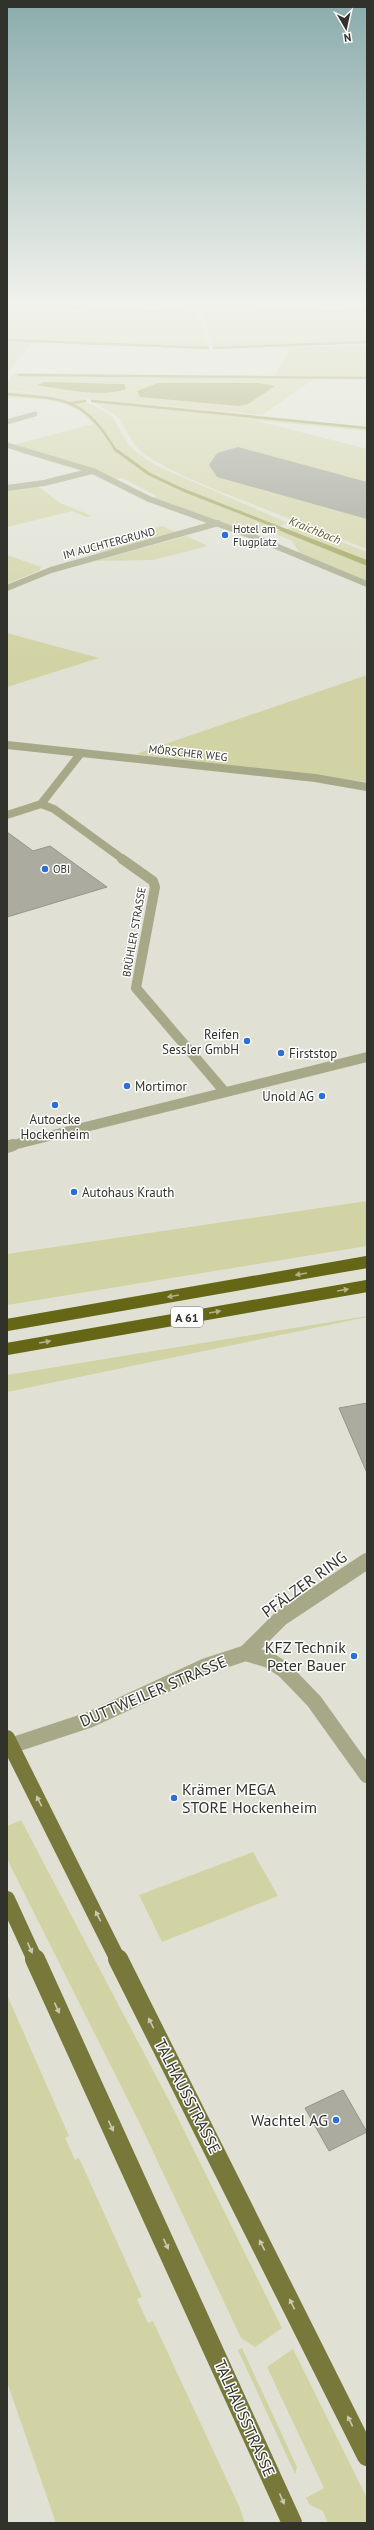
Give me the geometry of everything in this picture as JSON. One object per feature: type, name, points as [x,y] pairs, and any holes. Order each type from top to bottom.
[{"type":"highway","name":"A 61","points":[[7,1325],[367,1262]]},
{"type":"highway","name":"A 61","points":[[7,1349],[367,1286]]},
{"type":"main road","name":"TALHAUSSTRASSE","points":[[8,1744],[367,2456]]},
{"type":"main road","name":"TALHAUSSTRASSE","points":[[7,1899],[292,2523]]},
{"type":"street","points":[[7,445],[93,471],[149,499],[249,535],[367,584]]},
{"type":"street","points":[[7,488],[44,483],[93,471]]},
{"type":"street","name":"IM AUCHTERGRUND","points":[[7,588],[51,570],[218,523]]},
{"type":"street","name":"MÖRSCHER WEG","points":[[7,745],[315,778],[367,787]]},
{"type":"street","points":[[7,815],[41,804],[81,753]]},
{"type":"street","name":"BRÜHLER STRASSE","points":[[41,804],[54,809],[153,881],[155,887],[136,988],[224,1091]]},
{"type":"street","points":[[7,1147],[224,1091],[273,1081],[367,1057]]},
{"type":"street","name":"PFÄLZER RING","points":[[246,1654],[282,1618],[367,1561]]},
{"type":"street","points":[[246,1654],[269,1660],[284,1670],[314,1701],[367,1775]]},
{"type":"street","name":"DUTTWEILER STRASSE","points":[[8,1744],[89,1720],[206,1666],[246,1654]]},
{"type":"green space","points":[[93,424],[117,424],[128,444],[140,455],[157,466],[288,523],[264,531],[244,531],[151,498],[157,496],[122,478],[113,479],[99,471],[12,445]]},
{"type":"green space","points":[[122,424],[270,424],[367,449],[367,549],[211,488],[167,468],[145,455],[134,444]]},
{"type":"green space","points":[[296,424],[339,424],[367,427],[367,431]]},
{"type":"green space","points":[[36,485],[60,503],[92,516],[86,517],[72,511],[7,527],[7,489]]},
{"type":"green space","points":[[162,526],[178,533],[100,553],[86,545]]},
{"type":"green space","points":[[297,527],[308,529],[367,552],[367,560],[287,529]]},
{"type":"green space","points":[[278,530],[367,566],[367,581],[301,555],[292,541],[272,532]]},
{"type":"green space","points":[[186,536],[208,546],[153,560],[95,561]]},
{"type":"green space","points":[[7,555],[41,567],[40,570],[7,584]]},
{"type":"green space","points":[[7,633],[99,658],[7,687]]},
{"type":"green space","points":[[367,675],[367,782],[136,754]]},
{"type":"green space","points":[[367,1201],[367,1246],[7,1305],[7,1254]]},
{"type":"green space","points":[[367,1317],[7,1392],[7,1375]]},
{"type":"green space","points":[[21,1820],[174,2110],[282,2328],[255,2347],[241,2338],[140,2124],[7,1859],[7,1826]]},
{"type":"green space","points":[[253,1852],[278,1896],[162,1942],[139,1895]]},
{"type":"green space","points":[[7,1995],[69,2136],[65,2138],[75,2160],[79,2158],[142,2297],[137,2299],[148,2323],[153,2321],[239,2506],[245,2523],[56,2523],[7,2382]]},
{"type":"green space","points":[[242,2348],[297,2467],[295,2474],[238,2350]]},
{"type":"green space","points":[[293,2349],[367,2498],[367,2523],[328,2523],[323,2511],[310,2505],[306,2498],[324,2488],[267,2367]]},
{"type":"shaded area","points":[[287,529],[367,560],[367,566],[278,530]]},
{"type":"building","name":"OBI","points":[[7,832],[33,851],[50,846],[107,887],[7,917]]},
{"type":"building","points":[[367,1403],[367,1473],[339,1408]]},
{"type":"building","name":"Wachtel AG","points":[[343,2090],[367,2132],[329,2151],[305,2108]]},
{"type":"waterway","name":"Kraichbach","points":[[97,424],[116,451]]},
{"type":"waterway","points":[[327,424],[367,428]]},
{"type":"waterway","name":"Kraichbach","points":[[116,450],[149,474],[183,490],[290,532]]},
{"type":"runway","points":[[238,465],[367,501]]},
{"type":"place","name":"Hotel am Flugplatz","points":[[225,535]]},
{"type":"place","name":"OBI","points":[[45,869]]},
{"type":"place","name":"Reifen Sessler GmbH","points":[[247,1041]]},
{"type":"place","name":"Firststop","points":[[281,1053]]},
{"type":"place","name":"Mortimor","points":[[127,1086]]},
{"type":"place","name":"Unold AG","points":[[322,1096]]},
{"type":"place","name":"Autoecke Hockenheim","points":[[55,1105]]},
{"type":"place","name":"Autohaus Krauth","points":[[74,1192]]},
{"type":"place","name":"KFZ Technik Peter Bauer","points":[[354,1656]]},
{"type":"place","name":"Krämer MEGA STORE Hockenheim","points":[[174,1798]]},
{"type":"place","name":"Wachtel AG","points":[[336,2120]]}]
